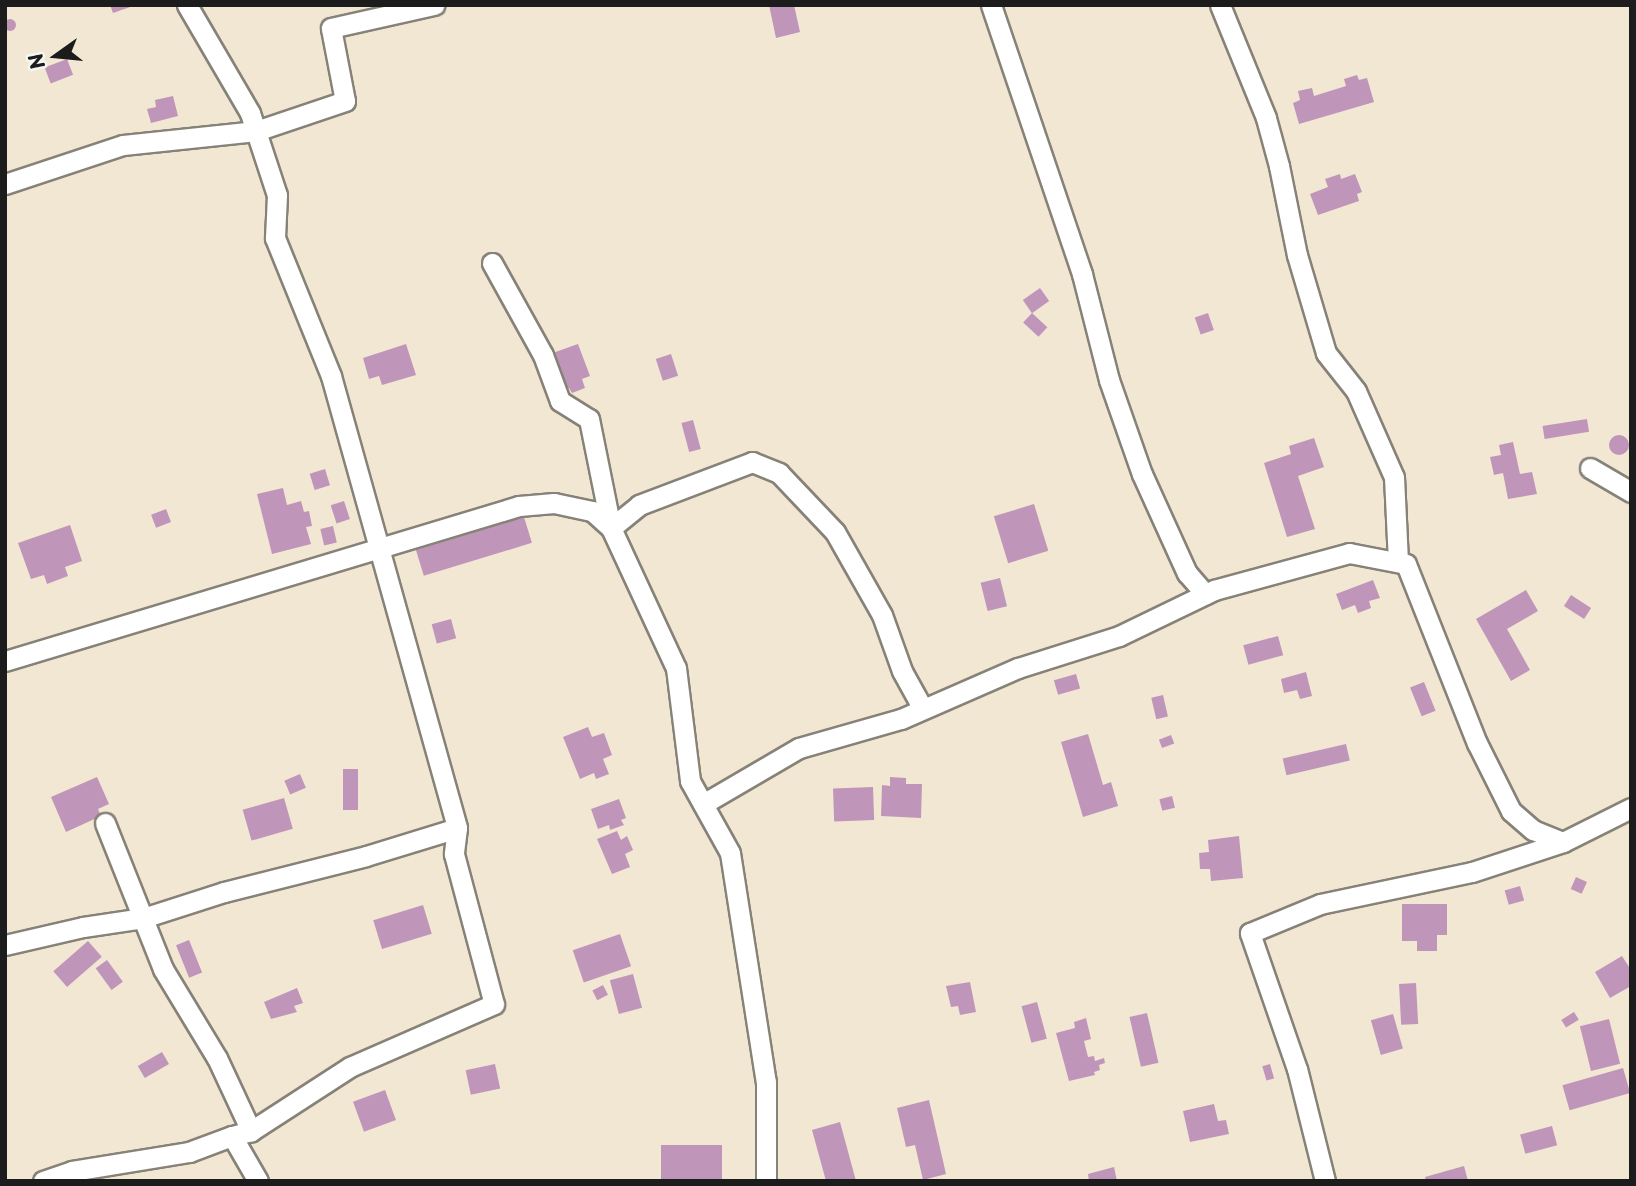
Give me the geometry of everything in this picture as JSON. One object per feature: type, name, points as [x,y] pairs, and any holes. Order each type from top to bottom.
[{"type":"street","points":[[43,1181],[72,1171],[189,1152],[251,1131],[350,1067],[494,1004],[454,854],[457,828],[381,550],[331,376],[275,238],[277,195],[250,113],[187,5]]},
{"type":"street","points":[[5,184],[123,145],[256,131],[345,101],[331,28],[434,5]]},
{"type":"street","points":[[991,5],[1082,274],[1109,380],[1142,474],[1186,573],[1205,594]]},
{"type":"street","points":[[1220,5],[1266,118],[1279,166],[1297,256],[1326,353],[1356,391],[1394,477],[1398,562]]},
{"type":"street","points":[[492,263],[543,355],[560,401],[589,419],[611,527],[676,668],[690,781],[730,853],[766,1082],[766,1181]]},
{"type":"street","points":[[611,527],[639,505],[752,462],[779,473],[835,532],[882,615],[902,671],[923,709]]},
{"type":"street","points":[[1590,468],[1631,492]]},
{"type":"street","points":[[5,661],[381,550],[519,506],[554,503],[592,511],[611,527]]},
{"type":"street","points":[[703,804],[799,748],[901,719],[1018,668],[1119,636],[1205,594],[1349,553],[1406,564],[1478,743],[1511,811],[1533,830],[1563,842]]},
{"type":"street","points":[[1325,1181],[1297,1069],[1250,933],[1320,904],[1472,872],[1563,842],[1631,808]]},
{"type":"street","points":[[105,823],[163,969],[217,1058],[251,1131]]},
{"type":"street","points":[[5,945],[83,927],[143,918],[224,892],[366,856],[457,828]]},
{"type":"street","points":[[232,1136],[258,1181]]},
{"type":"building","points":[[110,5],[133,5],[133,6],[113,13]]},
{"type":"building","points":[[769,5],[794,5],[800,32],[776,38]]},
{"type":"building","points":[[10,19],[16,25],[10,31],[4,25]]},
{"type":"building","points":[[67,59],[73,75],[51,83],[45,68]]},
{"type":"building","points":[[1357,75],[1359,80],[1367,78],[1374,102],[1299,124],[1293,103],[1300,100],[1298,91],[1312,88],[1314,96],[1346,86],[1344,79]]},
{"type":"building","points":[[173,96],[178,116],[151,123],[147,109],[156,107],[155,100]]},
{"type":"building","points":[[1340,174],[1341,179],[1355,174],[1362,192],[1357,194],[1359,201],[1318,215],[1310,194],[1328,187],[1325,179]]},
{"type":"building","points":[[1040,288],[1049,301],[1032,313],[1023,300]]},
{"type":"building","points":[[1032,313],[1047,327],[1038,337],[1023,323]]},
{"type":"building","points":[[1208,313],[1214,330],[1201,335],[1195,318]]},
{"type":"building","points":[[406,344],[416,375],[382,385],[379,376],[369,379],[363,358]]},
{"type":"building","points":[[578,344],[590,376],[582,379],[585,388],[572,393],[569,388],[560,392],[547,355]]},
{"type":"building","points":[[671,354],[678,376],[663,381],[656,359]]},
{"type":"building","points":[[1587,419],[1589,432],[1545,439],[1543,426]]},
{"type":"building","points":[[693,420],[701,449],[689,452],[681,423]]},
{"type":"building","points":[[1619,435],[1626,438],[1629,445],[1626,452],[1619,455],[1612,452],[1609,445],[1612,438]]},
{"type":"building","points":[[1314,438],[1324,467],[1298,476],[1315,529],[1287,537],[1264,463],[1291,454],[1289,446]]},
{"type":"building","points":[[1513,442],[1520,474],[1532,472],[1537,494],[1508,499],[1503,473],[1494,475],[1490,457],[1501,455],[1499,445]]},
{"type":"building","points":[[325,469],[330,485],[315,490],[310,474]]},
{"type":"building","points":[[283,488],[287,505],[301,501],[304,512],[309,511],[312,526],[306,527],[311,544],[272,554],[257,494]]},
{"type":"building","points":[[344,501],[350,519],[337,523],[331,505]]},
{"type":"building","points":[[1034,504],[1048,551],[1008,563],[994,516]]},
{"type":"building","points":[[166,509],[171,522],[156,528],[151,515]]},
{"type":"building","points":[[524,517],[532,543],[424,576],[416,550]]},
{"type":"building","points":[[70,525],[82,561],[65,567],[68,576],[47,584],[44,575],[31,579],[18,543]]},
{"type":"building","points":[[333,526],[337,543],[324,545],[320,529]]},
{"type":"building","points":[[1000,578],[1007,606],[988,611],[981,583]]},
{"type":"building","points":[[1373,580],[1380,598],[1369,601],[1371,608],[1358,613],[1355,605],[1342,610],[1336,594]]},
{"type":"building","points":[[1526,590],[1538,611],[1507,629],[1530,670],[1511,681],[1476,619]]},
{"type":"building","points":[[1571,595],[1591,608],[1584,619],[1564,606]]},
{"type":"building","points":[[451,619],[456,638],[437,643],[432,624]]},
{"type":"building","points":[[1278,636],[1283,655],[1248,665],[1243,645]]},
{"type":"building","points":[[1306,672],[1312,696],[1300,699],[1297,690],[1284,693],[1281,679]]},
{"type":"building","points":[[1076,674],[1080,688],[1058,695],[1054,680]]},
{"type":"building","points":[[1424,682],[1436,711],[1422,716],[1410,688]]},
{"type":"building","points":[[1163,695],[1168,716],[1156,719],[1151,698]]},
{"type":"building","points":[[588,727],[592,737],[604,733],[612,755],[603,759],[609,774],[596,779],[594,773],[580,779],[563,737]]},
{"type":"building","points":[[1088,734],[1103,785],[1111,782],[1118,806],[1083,817],[1061,742]]},
{"type":"building","points":[[1171,735],[1174,743],[1162,748],[1159,740]]},
{"type":"building","points":[[1346,744],[1350,761],[1286,775],[1283,759]]},
{"type":"building","points":[[343,769],[358,769],[358,810],[343,810]]},
{"type":"building","points":[[300,774],[306,788],[290,794],[284,781]]},
{"type":"building","points":[[97,777],[109,804],[98,809],[101,816],[66,832],[51,797]]},
{"type":"building","points":[[890,777],[906,778],[906,784],[922,784],[921,818],[881,816],[882,785],[890,786]]},
{"type":"building","points":[[873,787],[874,820],[834,821],[833,788]]},
{"type":"building","points":[[1172,796],[1175,808],[1162,811],[1159,799]]},
{"type":"building","points":[[284,798],[293,829],[251,841],[243,810]]},
{"type":"building","points":[[619,799],[626,818],[621,820],[624,825],[610,830],[609,825],[598,829],[591,809]]},
{"type":"building","points":[[617,831],[621,840],[627,836],[633,850],[625,854],[630,867],[612,874],[597,839]]},
{"type":"building","points":[[1239,836],[1243,878],[1211,881],[1210,869],[1200,869],[1199,853],[1209,852],[1208,840]]},
{"type":"building","points":[[1576,877],[1587,882],[1582,894],[1571,889]]},
{"type":"building","points":[[1520,886],[1524,900],[1509,905],[1505,890]]},
{"type":"building","points":[[1402,904],[1447,904],[1447,935],[1437,935],[1437,951],[1417,951],[1417,941],[1402,941]]},
{"type":"building","points":[[423,905],[432,934],[382,949],[373,920]]},
{"type":"building","points":[[620,934],[631,966],[584,982],[573,950]]},
{"type":"building","points":[[189,940],[202,972],[189,978],[176,945]]},
{"type":"building","points":[[88,941],[102,957],[67,987],[53,971]]},
{"type":"building","points":[[1622,956],[1631,970],[1631,986],[1610,998],[1595,972]]},
{"type":"building","points":[[107,960],[123,982],[112,990],[96,968]]},
{"type":"building","points":[[633,974],[642,1008],[619,1014],[610,980]]},
{"type":"building","points":[[970,982],[976,1012],[960,1015],[958,1006],[951,1007],[946,986]]},
{"type":"building","points":[[1416,983],[1418,1024],[1401,1025],[1399,984]]},
{"type":"building","points":[[603,985],[608,995],[597,1000],[592,990]]},
{"type":"building","points":[[297,988],[303,1003],[294,1006],[297,1012],[271,1019],[264,1002]]},
{"type":"building","points":[[1037,1002],[1047,1039],[1031,1043],[1022,1006]]},
{"type":"building","points":[[1574,1012],[1579,1020],[1566,1028],[1561,1020]]},
{"type":"building","points":[[1147,1013],[1158,1063],[1141,1067],[1129,1017]]},
{"type":"building","points":[[1393,1014],[1403,1049],[1381,1055],[1371,1020]]},
{"type":"building","points":[[1086,1018],[1091,1039],[1084,1041],[1088,1057],[1094,1056],[1095,1061],[1104,1058],[1105,1063],[1099,1065],[1100,1070],[1094,1072],[1095,1075],[1069,1081],[1056,1033],[1075,1028],[1074,1022]]},
{"type":"building","points":[[1609,1019],[1620,1064],[1591,1071],[1580,1026]]},
{"type":"building","points":[[162,1052],[169,1064],[145,1078],[138,1066]]},
{"type":"building","points":[[495,1064],[500,1088],[471,1095],[466,1070]]},
{"type":"building","points":[[1270,1064],[1274,1078],[1266,1081],[1262,1066]]},
{"type":"building","points":[[1623,1068],[1630,1093],[1570,1110],[1562,1085]]},
{"type":"building","points":[[385,1090],[396,1120],[364,1132],[353,1102]]},
{"type":"building","points":[[929,1100],[946,1174],[923,1180],[915,1145],[906,1147],[897,1108]]},
{"type":"building","points":[[1214,1104],[1218,1121],[1226,1120],[1229,1134],[1190,1142],[1183,1111]]},
{"type":"building","points":[[840,1122],[856,1181],[826,1181],[812,1130]]},
{"type":"building","points":[[1552,1126],[1557,1145],[1525,1154],[1520,1135]]},
{"type":"building","points":[[661,1145],[722,1145],[722,1181],[661,1181]]},
{"type":"building","points":[[1464,1166],[1468,1181],[1426,1181],[1425,1177]]},
{"type":"building","points":[[1114,1167],[1117,1181],[1089,1181],[1088,1174]]}]
